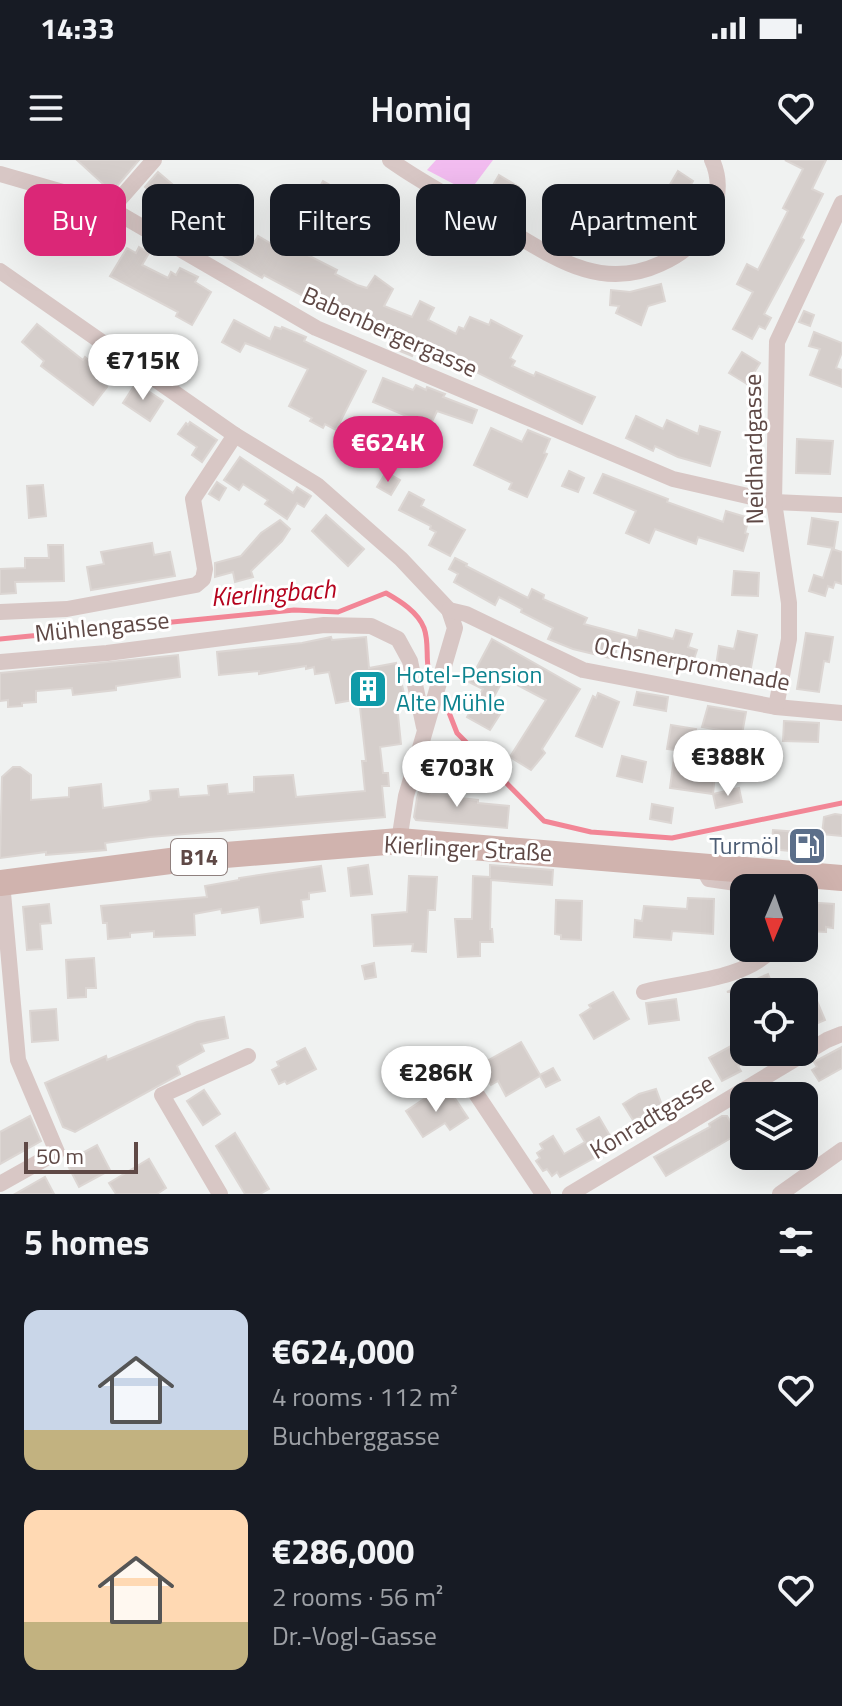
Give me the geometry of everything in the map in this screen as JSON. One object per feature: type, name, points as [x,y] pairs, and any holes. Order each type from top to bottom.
[{"type":"main road","name":"Kierlinger Straße","points":[[1,883],[201,857],[399,841],[701,865],[824,881]]},
{"type":"street","points":[[126,192],[154,160]]},
{"type":"street","points":[[390,160],[573,267],[620,275],[636,274],[668,260],[697,238],[713,213],[717,200],[718,177],[712,160]]},
{"type":"street","name":"Babenbergergasse","points":[[0,174],[35,184]]},
{"type":"street","name":"Neidhardgasse","points":[[776,707],[789,639],[789,603],[774,502],[777,342],[842,203]]},
{"type":"street","name":"Babenbergergasse","points":[[126,218],[316,328],[673,479],[774,502],[842,505]]},
{"type":"street","points":[[0,271],[235,435],[317,485],[401,559],[449,610],[455,628],[406,796],[399,841]]},
{"type":"street","name":"Mühlengasse","points":[[0,612],[67,609],[196,585],[203,579],[205,569],[193,499],[235,435]]},
{"type":"street","name":"Ochsnerpromenade","points":[[449,610],[466,614],[583,670],[776,707],[842,713]]},
{"type":"street","name":"Mühlengasse","points":[[0,662],[107,653],[324,625],[371,626],[398,639],[410,661],[425,728]]},
{"type":"street","points":[[701,865],[709,879],[730,882]]},
{"type":"street","points":[[0,1184],[57,1152],[18,1060],[1,883]]},
{"type":"street","points":[[644,992],[715,977],[756,962]]},
{"type":"street","name":"Konradtgasse","points":[[570,1194],[827,1040],[842,1034]]},
{"type":"street","points":[[220,1194],[162,1095],[248,1056]]},
{"type":"street","points":[[467,1080],[543,1194]]},
{"type":"street","points":[[780,1194],[842,1150]]},
{"type":"shaded area","points":[[436,160],[493,160],[475,184],[454,184],[427,170]]},
{"type":"building","points":[[77,160],[139,160],[119,184],[103,184]]},
{"type":"building","points":[[785,160],[826,160],[812,189],[823,194],[801,238],[804,240],[764,314],[771,318],[765,329],[759,326],[752,339],[733,329],[753,292],[737,284],[747,264],[758,270],[788,211],[783,208],[803,169]]},
{"type":"building","points":[[678,171],[693,181],[691,184],[670,184]]},
{"type":"building","points":[[158,172],[172,184],[148,184]]},
{"type":"building","points":[[499,175],[514,184],[494,184]]},
{"type":"building","points":[[258,236],[270,243],[270,256],[310,256],[337,270],[335,274],[367,288],[375,276],[393,289],[384,306],[412,317],[420,301],[434,308],[428,320],[456,334],[459,327],[464,329],[470,317],[489,325],[491,320],[522,336],[510,358],[515,361],[512,366],[534,376],[536,372],[595,397],[582,424],[460,364],[458,369],[415,349],[412,356],[390,347],[394,340],[352,320],[353,317],[333,307],[331,311],[264,275],[262,278],[224,256],[254,256],[254,241]]},
{"type":"building","points":[[139,247],[142,256],[147,256],[142,265],[168,278],[171,272],[176,275],[180,268],[198,277],[195,282],[211,292],[192,325],[176,316],[178,312],[110,276],[122,256],[126,256],[127,248],[136,253]]},
{"type":"building","points":[[661,284],[665,301],[648,306],[641,325],[616,313],[619,306],[610,305],[611,290],[630,292]]},
{"type":"building","points":[[804,311],[814,315],[810,326],[799,322]]},
{"type":"building","points":[[234,320],[270,339],[275,327],[282,327],[366,371],[336,430],[325,424],[323,428],[310,421],[312,418],[289,406],[308,369],[245,343],[240,352],[222,342]]},
{"type":"building","points":[[37,324],[105,374],[99,381],[107,387],[93,405],[41,366],[44,361],[22,342]]},
{"type":"building","points":[[814,332],[842,343],[836,368],[842,370],[842,387],[810,375],[820,349],[809,346]]},
{"type":"building","points":[[742,352],[760,363],[747,384],[729,373]]},
{"type":"building","points":[[383,378],[413,390],[416,385],[426,390],[427,387],[477,410],[472,423],[437,411],[430,426],[373,402]]},
{"type":"building","points":[[136,383],[163,401],[150,421],[123,403]]},
{"type":"building","points":[[636,416],[663,429],[667,420],[698,434],[700,426],[720,432],[710,466],[678,457],[655,446],[653,451],[626,438]]},
{"type":"building","points":[[190,422],[217,440],[202,462],[192,455],[197,447],[178,434]]},
{"type":"building","points":[[491,428],[522,442],[528,430],[550,439],[544,453],[547,454],[527,497],[509,489],[512,483],[474,465]]},
{"type":"building","points":[[360,431],[374,437],[372,442],[376,444],[368,465],[349,457]]},
{"type":"building","points":[[797,439],[833,441],[830,474],[796,473]]},
{"type":"building","points":[[240,457],[293,493],[297,487],[311,496],[304,507],[297,503],[287,519],[265,504],[268,500],[243,484],[239,490],[224,480]]},
{"type":"building","points":[[569,471],[584,478],[578,492],[562,486]]},
{"type":"building","points":[[386,472],[400,480],[391,495],[377,487]]},
{"type":"building","points":[[603,474],[723,522],[726,511],[749,518],[743,551],[698,537],[696,544],[655,529],[649,543],[626,533],[636,511],[594,493]]},
{"type":"building","points":[[217,482],[226,488],[219,500],[209,494]]},
{"type":"building","points":[[43,485],[46,516],[29,518],[27,486]]},
{"type":"building","points":[[409,492],[424,500],[421,506],[465,530],[450,556],[429,545],[436,532],[430,529],[431,526],[399,510]]},
{"type":"building","points":[[326,515],[364,549],[348,566],[312,531]]},
{"type":"building","points":[[812,518],[838,522],[834,548],[808,544]]},
{"type":"building","points":[[280,520],[290,529],[251,571],[253,577],[235,582],[233,572],[215,577],[215,563],[241,556],[261,533]]},
{"type":"building","points":[[152,543],[154,555],[170,552],[175,576],[91,590],[87,567],[104,564],[101,552]]},
{"type":"building","points":[[48,545],[63,545],[64,581],[15,582],[16,593],[0,594],[0,569],[25,568],[25,558],[49,558]]},
{"type":"building","points":[[832,549],[842,552],[842,584],[835,582],[833,588],[828,586],[825,596],[809,591],[814,575],[823,578]]},
{"type":"building","points":[[455,558],[528,598],[532,589],[544,595],[543,599],[587,618],[584,624],[637,638],[639,630],[673,639],[676,630],[692,634],[688,647],[697,650],[690,671],[666,663],[667,658],[618,644],[614,659],[548,639],[553,628],[521,612],[522,609],[499,597],[495,605],[454,582],[458,574],[449,569]]},
{"type":"building","points":[[734,571],[759,573],[758,596],[732,595]]},
{"type":"building","points":[[738,631],[757,635],[750,673],[716,666],[719,646],[734,649]]},
{"type":"building","points":[[806,633],[833,637],[829,662],[824,661],[819,692],[797,689]]},
{"type":"building","points":[[331,637],[332,640],[366,637],[369,668],[396,663],[399,671],[406,703],[397,705],[401,744],[380,747],[383,773],[388,773],[389,786],[382,786],[385,817],[150,837],[105,843],[106,850],[46,855],[46,852],[0,858],[2,777],[13,767],[20,767],[31,775],[31,800],[69,797],[69,788],[101,784],[103,808],[147,802],[151,800],[150,791],[178,789],[179,797],[209,795],[208,786],[227,784],[228,794],[254,792],[254,777],[293,775],[296,797],[365,791],[362,761],[366,761],[359,699],[336,703],[329,672],[315,674],[314,667],[306,669],[306,666],[259,674],[259,671],[219,675],[217,652]]},
{"type":"building","points":[[492,639],[580,689],[542,749],[545,753],[531,770],[510,757],[546,700],[504,678],[490,704],[502,711],[490,730],[467,717],[483,689],[469,682]]},
{"type":"building","points":[[178,655],[180,677],[73,695],[72,688],[36,691],[36,702],[22,703],[22,706],[8,707],[8,700],[0,701],[0,673]]},
{"type":"building","points":[[637,692],[668,697],[666,711],[634,705]]},
{"type":"building","points":[[598,693],[619,702],[602,747],[576,736],[593,696],[596,698]]},
{"type":"building","points":[[708,706],[746,712],[742,734],[702,727]]},
{"type":"building","points":[[784,721],[819,723],[818,742],[783,741]]},
{"type":"building","points":[[671,725],[696,729],[688,772],[715,775],[713,794],[670,788],[675,750],[667,749]]},
{"type":"building","points":[[622,756],[646,762],[642,782],[617,776]]},
{"type":"building","points":[[427,764],[431,765],[430,794],[509,806],[507,828],[416,820],[417,798]]},
{"type":"building","points":[[739,788],[742,802],[716,808],[713,794]]},
{"type":"building","points":[[652,804],[673,808],[671,823],[650,819]]},
{"type":"building","points":[[842,815],[842,836],[822,834],[824,817]]},
{"type":"building","points":[[773,830],[812,833],[810,853],[771,849]]},
{"type":"building","points":[[368,865],[372,894],[351,896],[348,868]]},
{"type":"building","points":[[490,865],[553,870],[552,885],[491,880],[490,929],[493,942],[480,942],[480,956],[458,957],[455,919],[472,919],[473,876],[490,877]]},
{"type":"building","points":[[321,866],[325,891],[309,893],[309,899],[301,900],[303,917],[261,923],[259,907],[222,913],[221,909],[194,914],[195,935],[154,937],[154,931],[108,939],[107,923],[103,923],[101,906],[207,897],[205,886]]},
{"type":"building","points":[[409,876],[437,877],[435,910],[428,910],[426,952],[412,951],[413,944],[374,946],[372,915],[407,912]]},
{"type":"building","points":[[688,898],[714,899],[713,934],[672,931],[671,940],[634,937],[635,920],[642,921],[644,906],[687,909]]},
{"type":"building","points":[[556,900],[582,901],[581,940],[561,939],[561,935],[555,934]]},
{"type":"building","points":[[818,903],[834,904],[833,928],[826,927],[826,932],[818,932]]},
{"type":"building","points":[[49,904],[51,923],[40,924],[42,949],[27,950],[23,907]]},
{"type":"building","points":[[94,958],[96,988],[86,988],[86,997],[68,998],[66,960]]},
{"type":"building","points":[[374,963],[376,977],[365,979],[362,966]]},
{"type":"building","points":[[613,992],[629,1019],[594,1039],[580,1015],[591,1008],[589,1005]]},
{"type":"building","points":[[676,999],[679,1020],[649,1024],[646,1003]]},
{"type":"building","points":[[818,1003],[825,1020],[818,1023]]},
{"type":"building","points":[[56,1009],[58,1040],[32,1042],[30,1011]]},
{"type":"building","points":[[224,1017],[228,1038],[201,1044],[204,1051],[177,1066],[180,1074],[75,1132],[63,1127],[45,1083],[197,1022]]},
{"type":"building","points":[[521,1042],[540,1075],[553,1068],[560,1080],[546,1087],[540,1076],[506,1096],[498,1081],[491,1085],[480,1065]]},
{"type":"building","points":[[730,1047],[730,1066],[738,1066],[741,1071],[722,1081],[709,1058]]},
{"type":"building","points":[[842,1047],[842,1068],[819,1081],[812,1070],[818,1066],[818,1060]]},
{"type":"building","points":[[305,1048],[316,1069],[287,1084],[285,1081],[279,1084],[272,1070],[279,1066],[277,1062]]},
{"type":"building","points":[[656,1089],[663,1108],[633,1120],[623,1104],[639,1094]]},
{"type":"building","points":[[204,1090],[220,1114],[203,1125],[187,1101]]},
{"type":"building","points":[[436,1091],[442,1101],[452,1094],[468,1118],[450,1130],[445,1123],[423,1137],[406,1111]]},
{"type":"building","points":[[30,1116],[41,1141],[0,1164],[0,1132]]},
{"type":"building","points":[[727,1116],[730,1139],[666,1176],[654,1157],[710,1127],[709,1124]]},
{"type":"building","points":[[599,1117],[613,1141],[593,1153],[596,1157],[560,1177],[557,1172],[552,1176],[547,1169],[543,1171],[536,1161],[540,1158],[537,1153],[543,1149],[540,1144],[553,1136],[564,1154],[585,1142],[577,1129]]},
{"type":"building","points":[[235,1133],[269,1189],[260,1194],[245,1194],[216,1146]]},
{"type":"building","points":[[97,1145],[110,1170],[79,1187],[66,1162]]},
{"type":"building","points":[[149,1159],[166,1188],[157,1194],[116,1194],[109,1183]]},
{"type":"building","points":[[45,1177],[54,1194],[15,1194]]},
{"type":"waterway","name":"Kierlingbach","points":[[0,639],[294,610],[338,612],[386,593],[408,608],[421,622],[426,635],[429,671],[435,684]]},
{"type":"waterway","name":"Kierlingbach","points":[[441,692],[457,733],[544,821],[591,832],[672,838],[842,803]]},
{"type":"place","name":"Hotel-Pension Alte Mühle","points":[[368,689]]},
{"type":"place","name":"Turmöl","points":[[807,846]]}]
